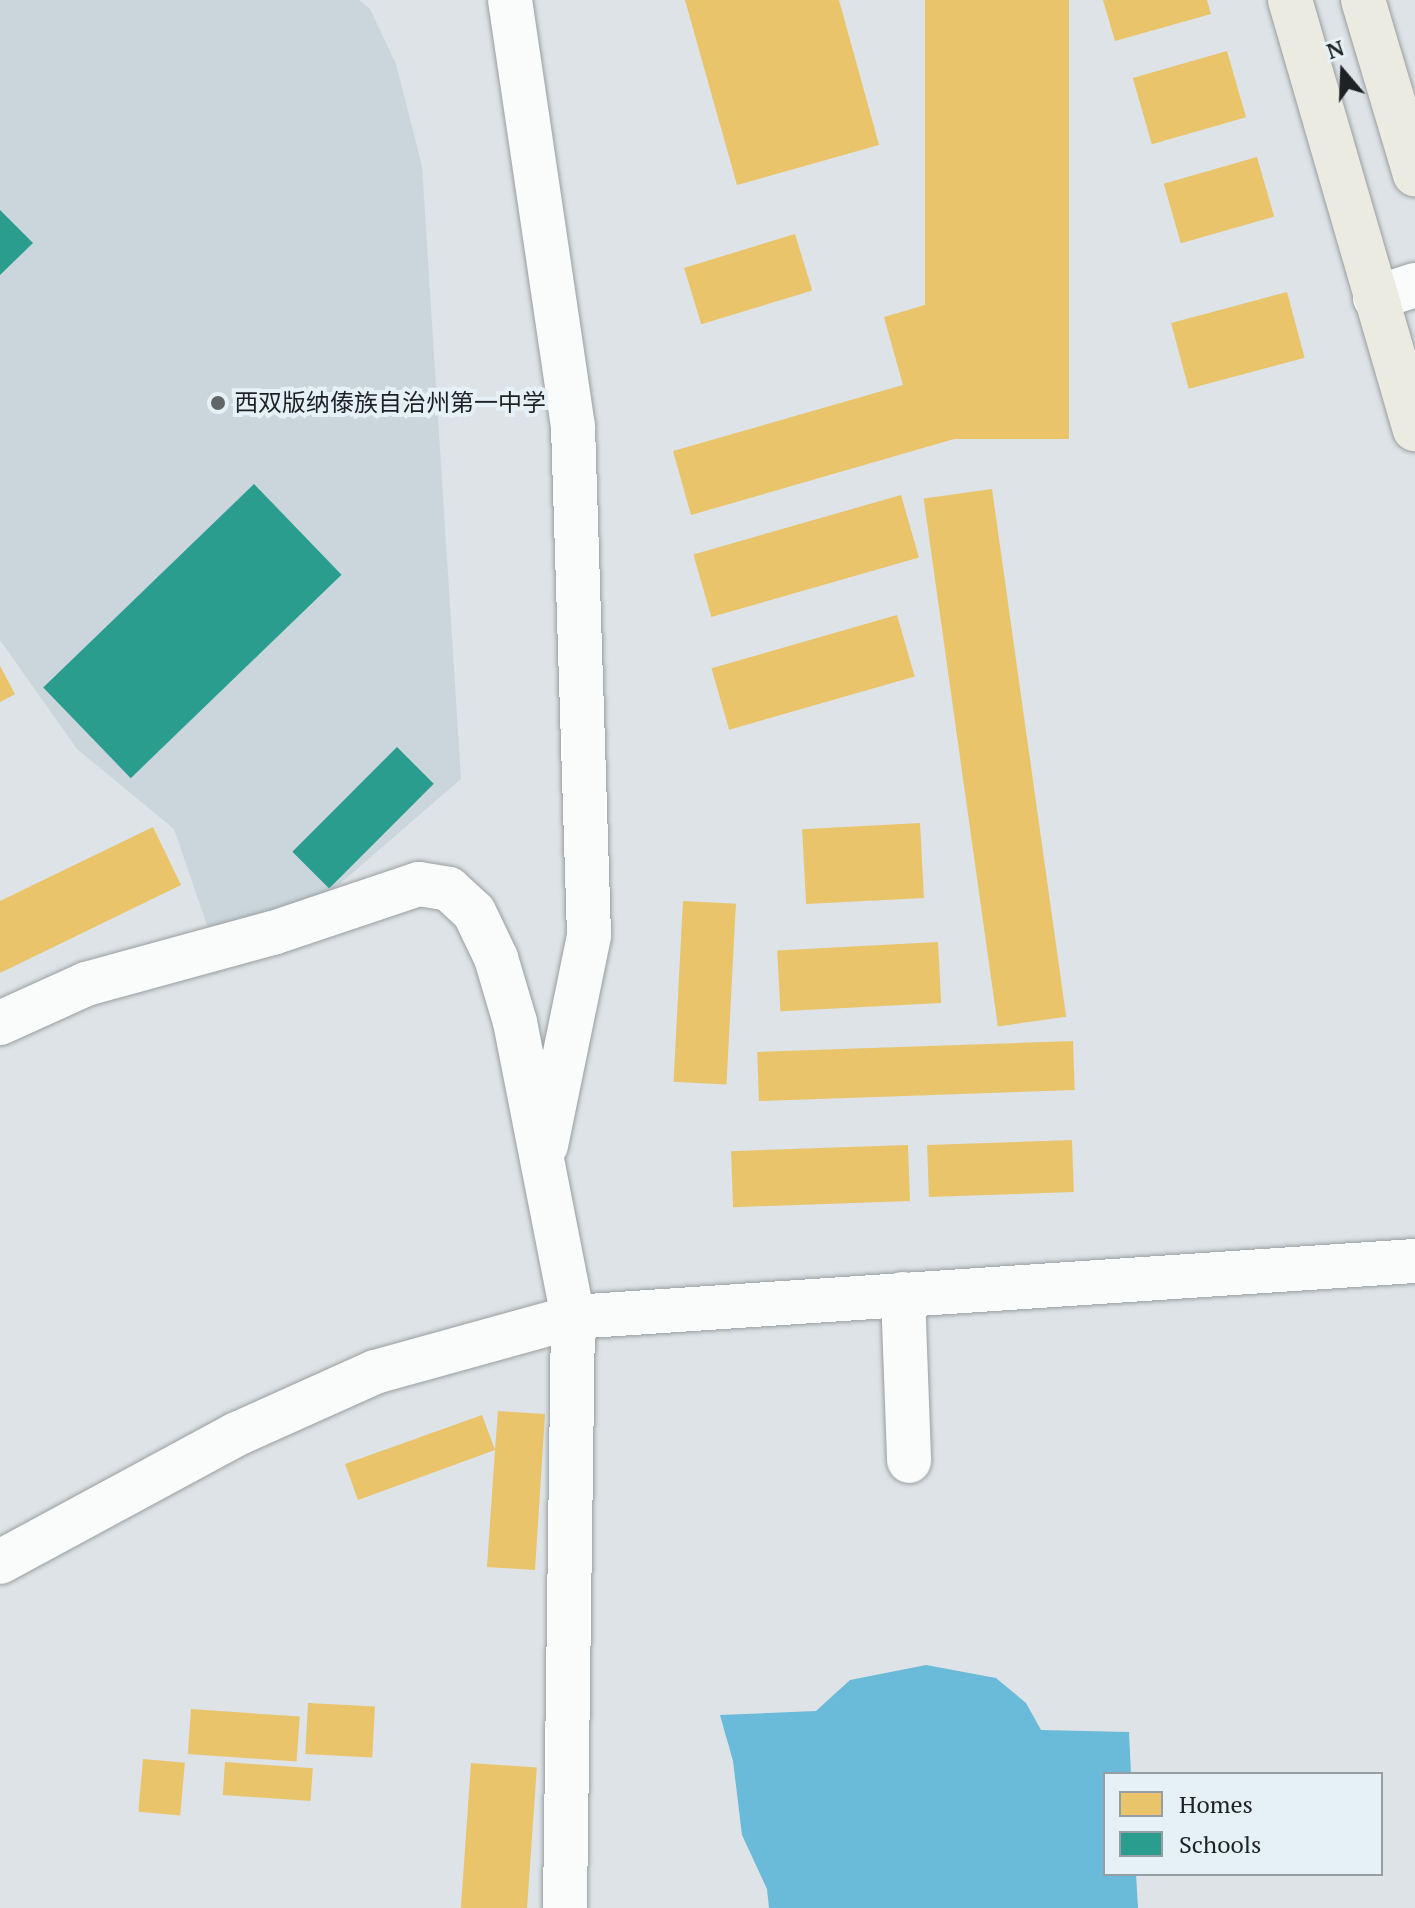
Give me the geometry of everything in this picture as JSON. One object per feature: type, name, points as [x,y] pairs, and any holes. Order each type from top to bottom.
[{"type":"main road","points":[[1290,0],[1395,292],[1415,429]]},
{"type":"main road","points":[[1363,0],[1415,174]]},
{"type":"street","points":[[510,0],[573,426],[589,936],[543,1164]]},
{"type":"street","points":[[0,1023],[86,984],[273,933],[391,891],[434,885],[449,889],[474,912],[496,958],[543,1164],[573,1317],[565,1908]]},
{"type":"street","points":[[0,1562],[237,1434],[375,1372],[573,1317],[1415,1261]]},
{"type":"street","points":[[903,1294],[909,1461]]},
{"type":"shaded area","name":"西双版纳傣族自治州第一中学","points":[[0,0],[359,0],[370,9],[396,64],[422,166],[461,779],[328,894],[208,928],[174,829],[77,749],[0,640]]},
{"type":"water","points":[[926,1665],[996,1678],[1026,1703],[1041,1730],[1129,1732],[1131,1772],[1103,1772],[1103,1876],[1136,1876],[1138,1908],[769,1908],[767,1889],[742,1835],[733,1761],[720,1715],[816,1711],[850,1680]]},
{"type":"building: Homes","points":[[685,0],[839,0],[879,145],[737,185]]},
{"type":"building: Homes","points":[[925,0],[1069,0],[1069,439],[925,439]]},
{"type":"building: Homes","points":[[1103,0],[1207,0],[1211,14],[1115,41]]},
{"type":"building: Homes","points":[[1227,51],[1246,117],[1152,144],[1133,78]]},
{"type":"building: Homes","points":[[1257,157],[1274,217],[1181,243],[1164,184]]},
{"type":"building: Homes","points":[[795,234],[812,290],[701,324],[684,268]]},
{"type":"building: Homes","points":[[1287,292],[1305,358],[1189,389],[1171,323]]},
{"type":"building: Homes","points":[[949,298],[974,389],[968,435],[691,515],[673,451],[903,385],[884,317]]},
{"type":"building: Homes","points":[[992,489],[1066,1017],[998,1026],[924,499]]},
{"type":"building: Homes","points":[[901,495],[919,557],[711,617],[693,555]]},
{"type":"building: Homes","points":[[897,615],[915,677],[729,730],[711,668]]},
{"type":"building: Homes","points":[[0,666],[15,694],[0,702]]},
{"type":"building: Homes","points":[[920,823],[924,898],[806,904],[802,829]]},
{"type":"building: Homes","points":[[153,827],[181,885],[0,973],[0,901]]},
{"type":"building: Homes","points":[[683,901],[736,904],[726,1085],[674,1082]]},
{"type":"building: Homes","points":[[938,942],[941,1003],[780,1011],[777,950]]},
{"type":"building: Homes","points":[[1073,1041],[1075,1090],[759,1101],[757,1052]]},
{"type":"building: Homes","points":[[1072,1140],[1074,1192],[929,1197],[927,1145]]},
{"type":"building: Homes","points":[[908,1145],[910,1201],[733,1207],[731,1151]]},
{"type":"building: Homes","points":[[498,1411],[545,1414],[535,1570],[487,1567]]},
{"type":"building: Homes","points":[[482,1415],[495,1450],[358,1500],[345,1464]]},
{"type":"building: Homes","points":[[308,1703],[375,1707],[372,1757],[305,1754]]},
{"type":"building: Homes","points":[[191,1709],[300,1717],[297,1761],[188,1754]]},
{"type":"building: Homes","points":[[143,1759],[185,1763],[180,1815],[138,1812]]},
{"type":"building: Homes","points":[[225,1762],[313,1768],[310,1801],[223,1795]]},
{"type":"building: Homes","points":[[471,1763],[537,1768],[527,1908],[461,1908]]},
{"type":"building: Schools","points":[[0,210],[33,243],[0,275]]},
{"type":"building: Schools","points":[[254,484],[342,575],[131,778],[43,688]]},
{"type":"building: Schools","points":[[397,747],[434,784],[329,888],[292,852]]},
{"type":"place","name":"西双版纳傣族自治州第一中学","points":[[218,403]]}]
